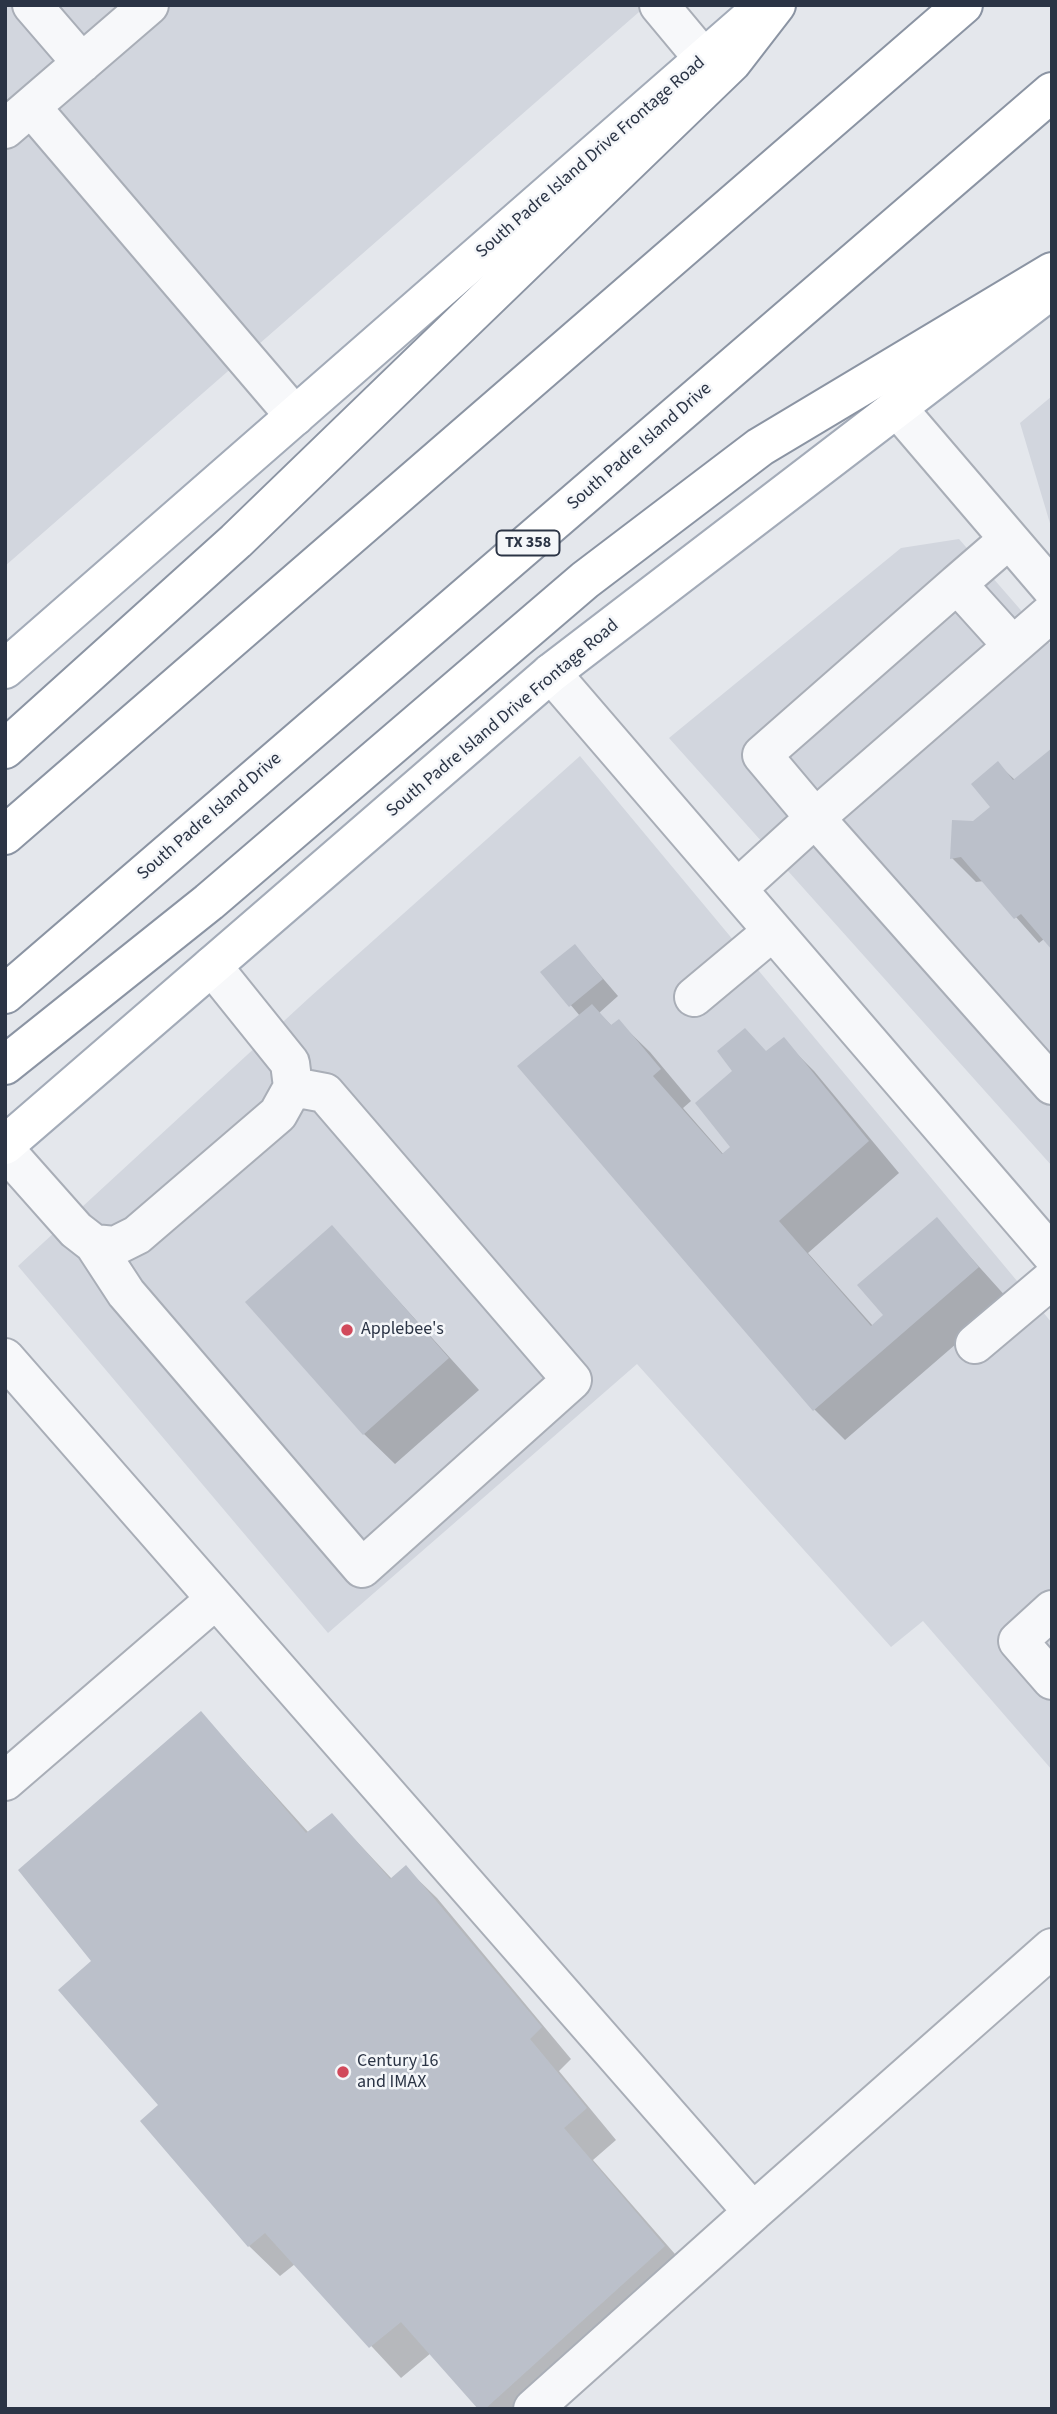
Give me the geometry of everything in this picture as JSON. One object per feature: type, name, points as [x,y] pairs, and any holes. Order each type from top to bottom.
[{"type":"main road","name":"South Padre Island Drive Frontage Road","points":[[5,669],[765,5]]},
{"type":"main road","points":[[5,749],[256,522],[732,62],[776,5]]},
{"type":"main road","points":[[5,835],[962,5]]},
{"type":"main road","name":"South Padre Island Drive","points":[[5,994],[1052,92]]},
{"type":"main road","points":[[5,1065],[209,902],[585,580],[705,488],[760,447],[1052,272]]},
{"type":"main road","name":"South Padre Island Drive Frontage Road","points":[[5,1147],[551,673],[1052,289]]},
{"type":"lane","points":[[32,5],[82,63]]},
{"type":"lane","points":[[149,5],[18,118],[295,416]]},
{"type":"lane","points":[[659,5],[704,59]]},
{"type":"lane","points":[[897,408],[1052,589]]},
{"type":"lane","points":[[1009,539],[762,755],[815,818],[1048,1074]]},
{"type":"lane","points":[[957,584],[1013,646]]},
{"type":"lane","points":[[737,888],[1052,612]]},
{"type":"lane","points":[[551,673],[1052,1255]]},
{"type":"lane","points":[[694,997],[773,931]]},
{"type":"lane","points":[[94,1244],[115,1246],[137,1235],[278,1114],[293,1087],[290,1063],[212,966]]},
{"type":"lane","points":[[5,1147],[76,1230],[94,1244],[126,1293],[362,1568],[572,1380],[325,1093],[293,1087]]},
{"type":"lane","points":[[975,1344],[1052,1279]]},
{"type":"lane","points":[[5,1358],[753,2212]]},
{"type":"lane","points":[[5,1781],[216,1599]]},
{"type":"lane","points":[[1052,1610],[1018,1641],[1052,1680]]},
{"type":"lane","points":[[533,2409],[1052,1948]]},
{"type":"shaded area","points":[[5,5],[647,5],[5,566]]},
{"type":"shaded area","points":[[1052,396],[1052,530],[1020,423]]},
{"type":"shaded area","points":[[959,539],[1052,646],[1052,1166],[669,738],[901,548]]},
{"type":"shaded area","points":[[580,756],[1052,1323],[1052,1770],[923,1621],[891,1647],[637,1364],[328,1633],[18,1266],[310,997]]},
{"type":"building","points":[[1052,748],[1052,950],[1021,914],[1014,919],[961,857],[950,859],[952,820],[973,821],[990,807],[971,784],[998,761],[1013,780]]},
{"type":"building","points":[[575,944],[603,979],[569,1007],[540,972]]},
{"type":"building","points":[[592,1004],[611,1025],[619,1019],[661,1069],[653,1076],[722,1154],[730,1147],[695,1103],[732,1071],[717,1051],[745,1028],[766,1051],[784,1037],[869,1141],[779,1221],[871,1326],[883,1315],[857,1285],[937,1217],[979,1267],[813,1411],[517,1066]]},
{"type":"building","name":"Applebee's","points":[[332,1225],[449,1358],[363,1435],[245,1302]]},
{"type":"building","name":"Century 16 and IMAX","points":[[201,1711],[306,1833],[332,1813],[390,1879],[406,1865],[542,2027],[530,2039],[587,2108],[564,2128],[665,2246],[485,2409],[478,2409],[401,2322],[369,2348],[265,2233],[248,2247],[140,2121],[158,2105],[58,1990],[91,1961],[18,1870]]},
{"type":"place","name":"Applebee's","points":[[347,1330]]},
{"type":"place","name":"Century 16 and IMAX","points":[[343,2072]]}]
